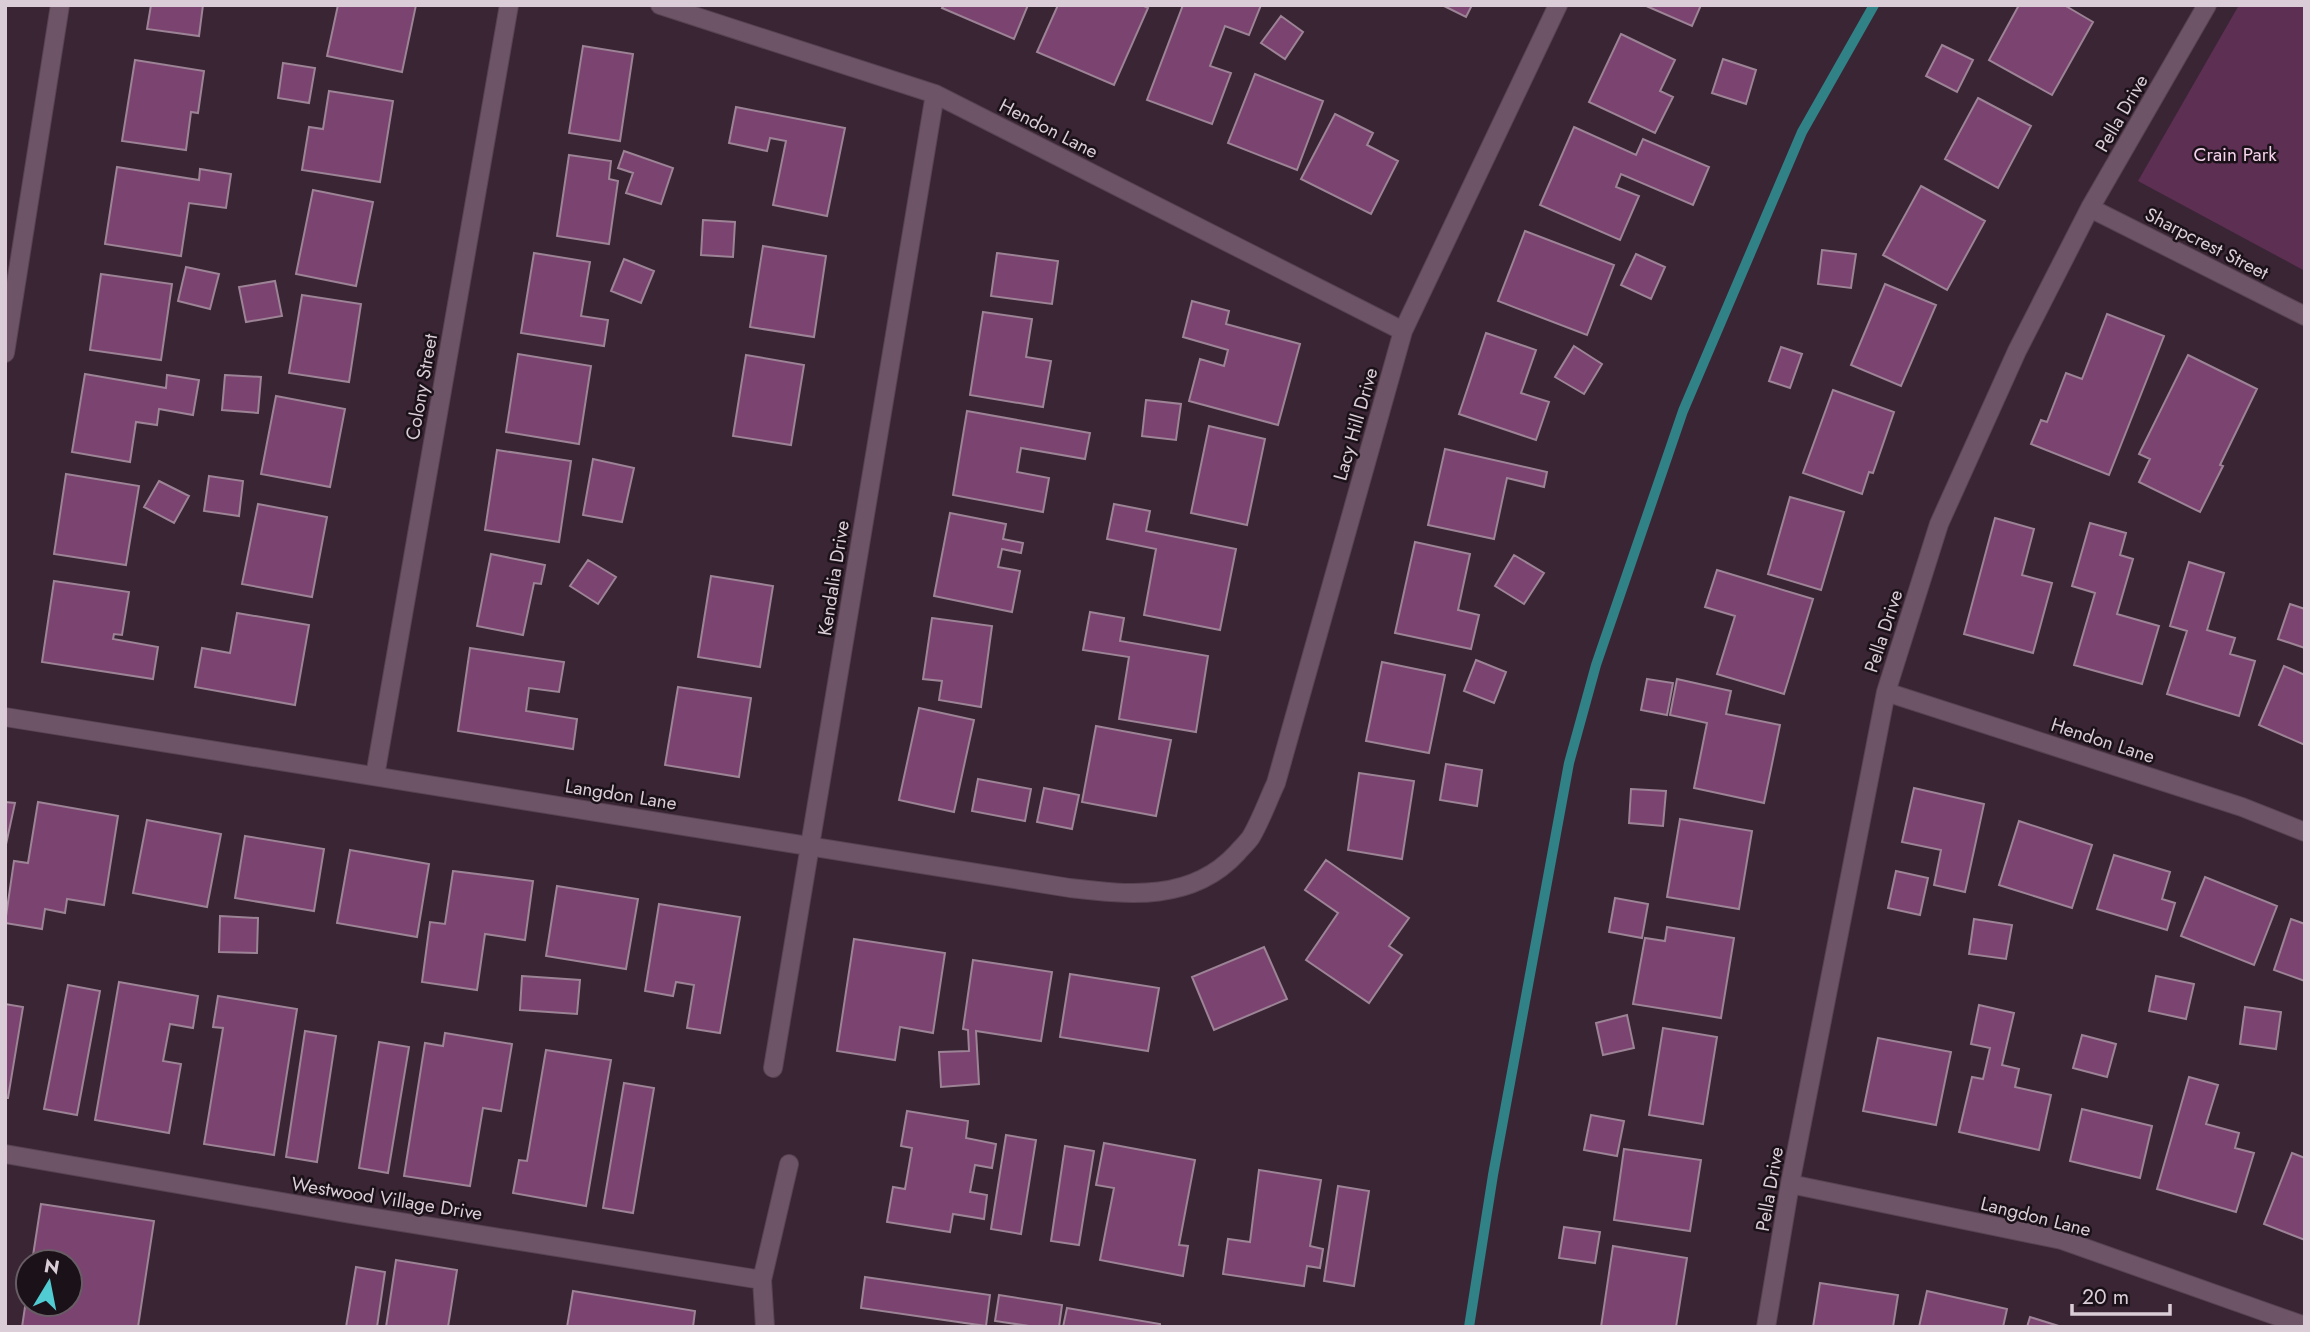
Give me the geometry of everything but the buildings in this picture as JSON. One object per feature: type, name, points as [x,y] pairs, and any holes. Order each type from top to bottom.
[{"type":"street","points":[[5,353],[60,5]]},
{"type":"street","name":"Colony Street","points":[[374,776],[509,5]]},
{"type":"street","name":"Hendon Lane","points":[[660,5],[935,94],[1403,331]]},
{"type":"street","name":"Lacy Hill Drive","points":[[1226,865],[1250,839],[1276,783],[1403,331],[1558,5]]},
{"type":"street","name":"Pella Drive","points":[[1766,1327],[1790,1184],[1886,692],[1939,524],[2017,351],[2090,208],[2207,5]]},
{"type":"street","name":"Kendalia Drive","points":[[772,1068],[935,94]]},
{"type":"street","name":"Sharpcrest Street","points":[[2090,208],[2305,316]]},
{"type":"street","name":"Hendon Lane","points":[[1886,692],[2242,807],[2305,832]]},
{"type":"street","name":"Langdon Lane","points":[[5,717],[1070,888],[1123,894],[1168,892],[1199,882],[1226,865]]},
{"type":"street","name":"Westwood Village Drive","points":[[5,1154],[345,1213],[762,1280]]},
{"type":"street","points":[[765,1327],[762,1280],[789,1164]]},
{"type":"street","name":"Langdon Lane","points":[[1790,1184],[2062,1240],[2305,1326]]},
{"type":"green space","name":"Crain Park","points":[[2239,5],[2305,5],[2305,271],[2138,181]]},
{"type":"waterway","points":[[1469,1327],[1493,1175],[1569,763],[1596,665],[1683,411],[1802,132],[1874,5]]}]
